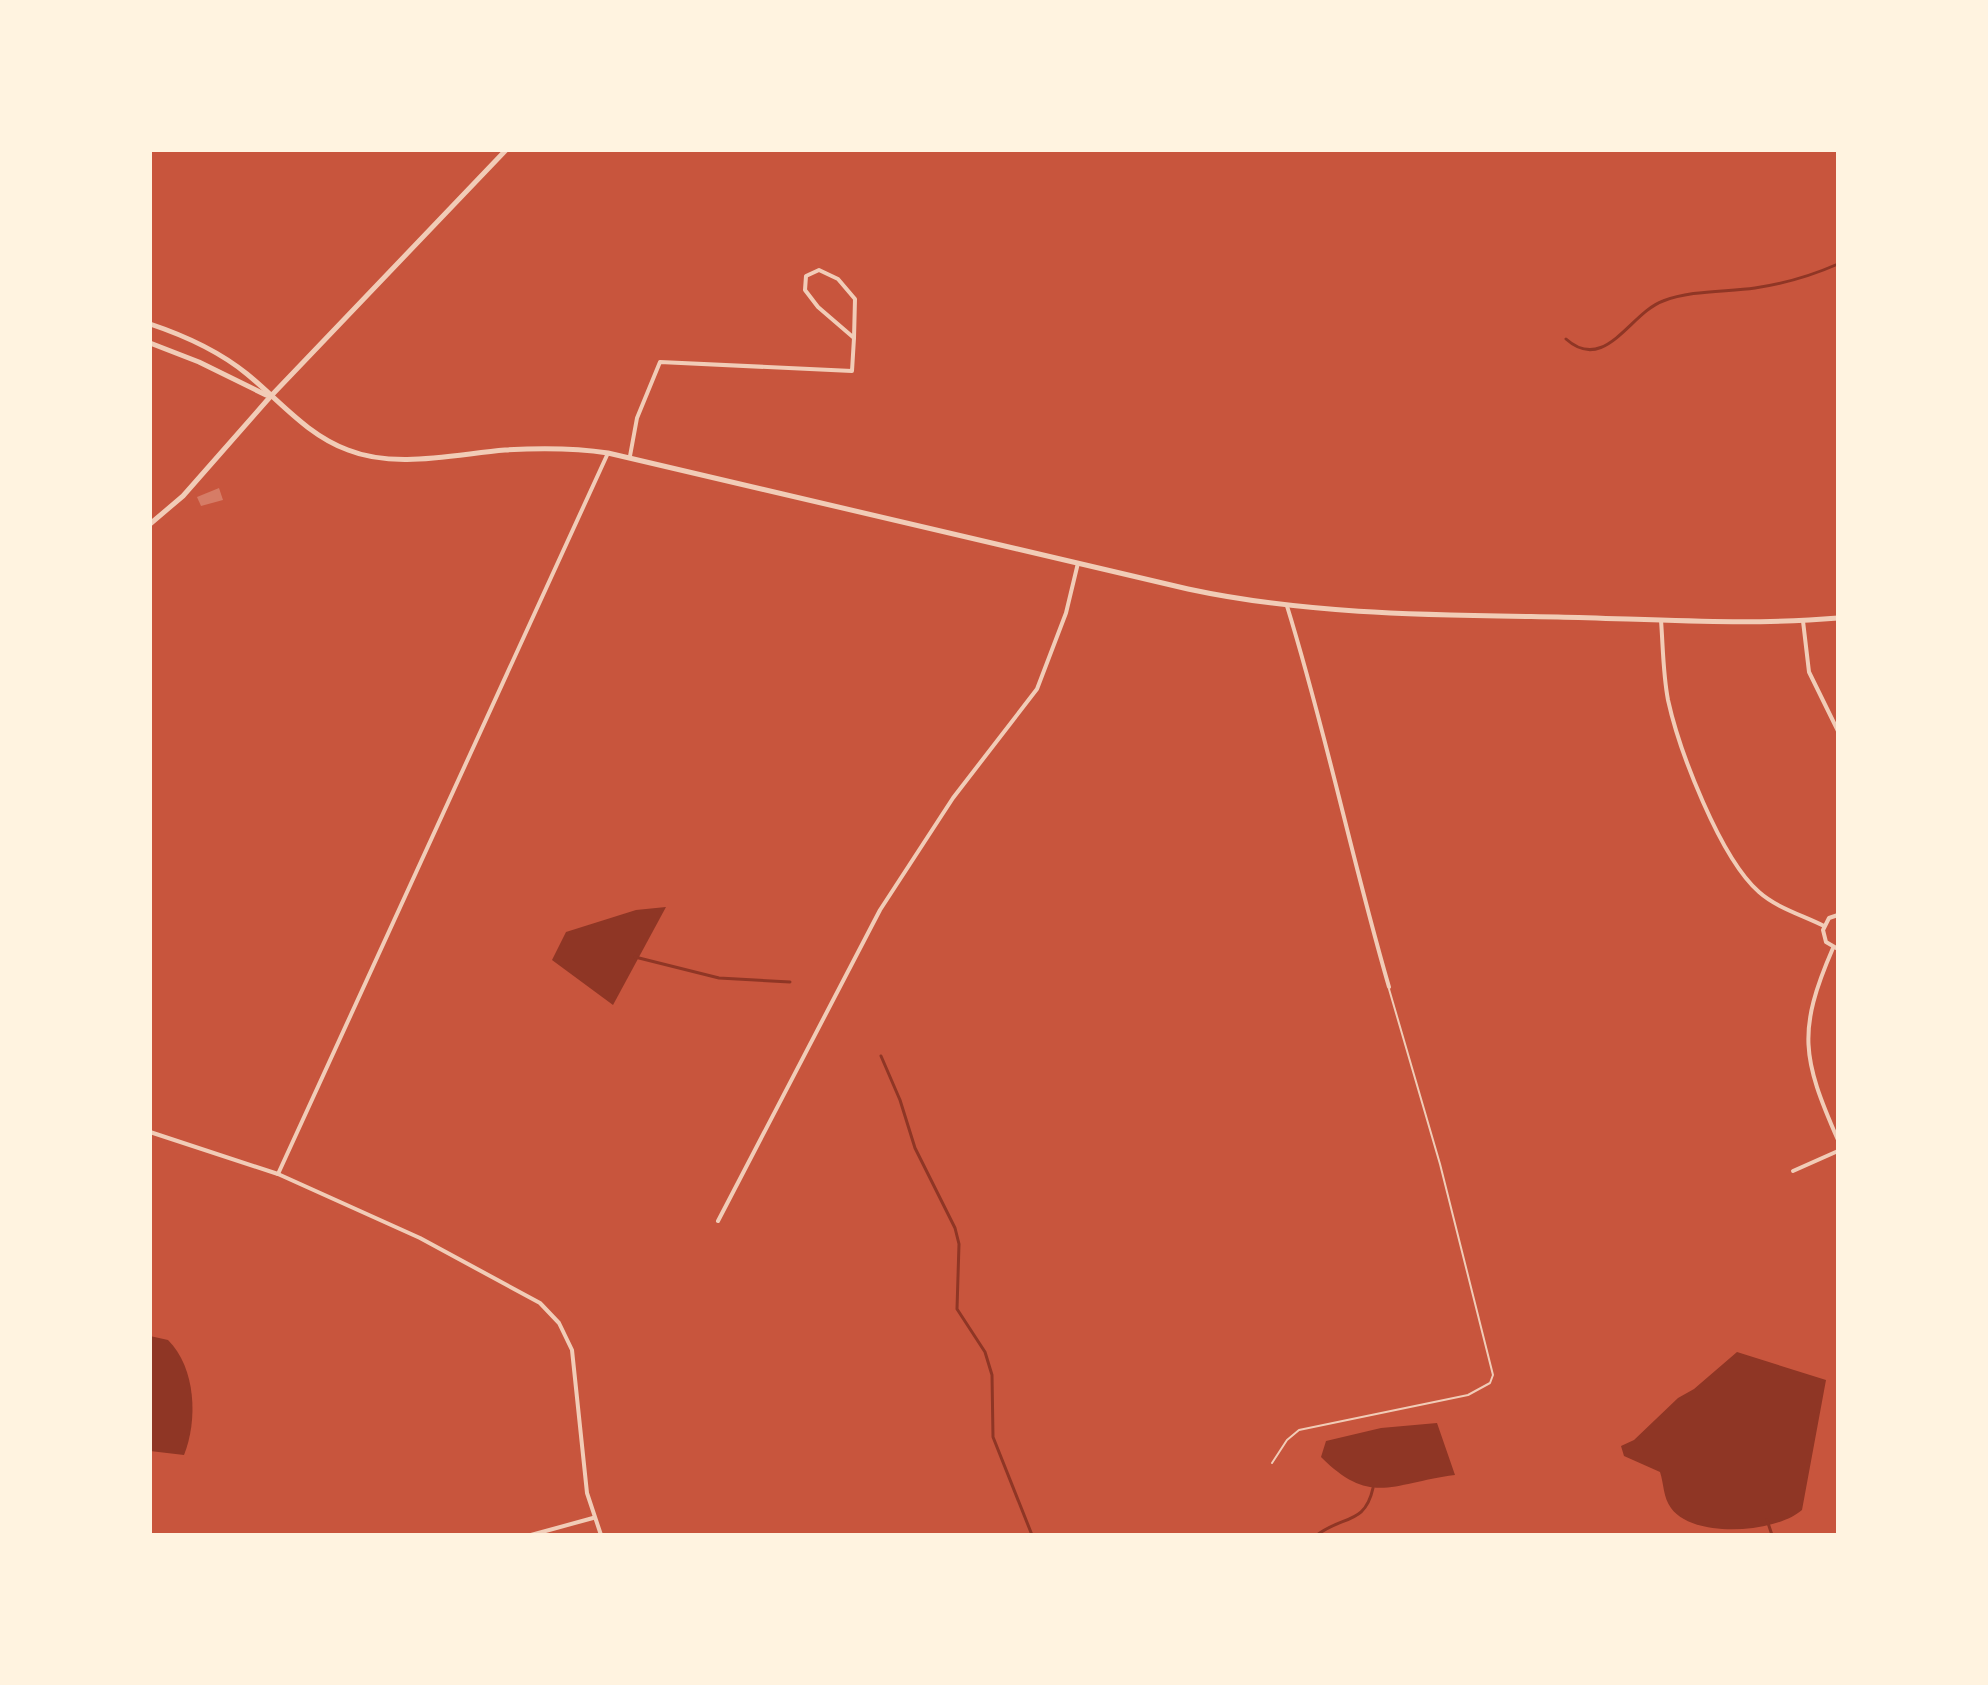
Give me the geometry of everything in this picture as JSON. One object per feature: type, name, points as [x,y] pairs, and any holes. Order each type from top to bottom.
[{"type":"street","points":[[150,524],[183,496],[270,397],[506,150]]},
{"type":"street","points":[[630,456],[637,418],[660,362],[852,371],[854,338],[855,299],[828,272],[811,272],[806,276],[805,290],[818,307],[854,338]]},
{"type":"street","points":[[150,324],[187,339],[236,367],[328,441],[362,454],[408,457],[529,449],[630,456],[1216,595],[1287,606],[1661,620],[1803,621],[1838,618]]},
{"type":"street","points":[[150,343],[176,351],[270,397]]},
{"type":"street","points":[[278,1174],[608,453]]},
{"type":"street","points":[[718,1221],[880,910],[946,809],[1037,689],[1066,613],[1078,563]]},
{"type":"street","points":[[1287,606],[1333,767],[1354,865],[1389,987]]},
{"type":"street","points":[[1661,620],[1665,680],[1673,718],[1725,849],[1759,892],[1780,906],[1824,926]]},
{"type":"street","points":[[1803,621],[1809,672],[1838,731]]},
{"type":"street","points":[[1824,926],[1838,915]]},
{"type":"street","points":[[1824,926],[1824,939],[1836,948],[1811,1001],[1808,1052],[1819,1096],[1838,1140]]},
{"type":"street","points":[[150,1132],[278,1174],[455,1255],[531,1297],[550,1312],[565,1332],[572,1350],[587,1493],[601,1535]]},
{"type":"street","points":[[1793,1171],[1838,1151]]},
{"type":"street","points":[[531,1535],[593,1518]]},
{"type":"lane","points":[[1272,1463],[1287,1440],[1299,1430],[1468,1395],[1490,1383],[1493,1375],[1440,1164],[1389,987]]},
{"type":"shaded area","points":[[666,907],[613,1005],[552,960],[566,932],[636,910]]},
{"type":"shaded area","points":[[150,1336],[168,1340],[189,1379],[192,1411],[184,1455],[150,1451]]},
{"type":"shaded area","points":[[1737,1352],[1826,1380],[1802,1510],[1790,1518],[1755,1528],[1697,1525],[1682,1518],[1668,1504],[1660,1472],[1624,1456],[1621,1446],[1634,1440],[1678,1398],[1694,1389]]},
{"type":"shaded area","points":[[1437,1423],[1455,1475],[1398,1486],[1369,1487],[1354,1482],[1321,1457],[1326,1441],[1381,1428]]},
{"type":"building","points":[[219,488],[223,500],[201,506],[197,497]]},
{"type":"waterway","points":[[1566,339],[1580,348],[1593,350],[1617,338],[1651,308],[1674,297],[1776,284],[1838,264]]},
{"type":"waterway","points":[[635,957],[719,978],[790,982]]},
{"type":"waterway","points":[[881,1056],[900,1100],[915,1148],[955,1228],[959,1244],[957,1309],[985,1352],[992,1375],[993,1437],[1032,1535]]},
{"type":"waterway","points":[[1317,1535],[1359,1514],[1365,1508],[1373,1488]]},
{"type":"waterway","points":[[1767,1520],[1772,1535]]}]
